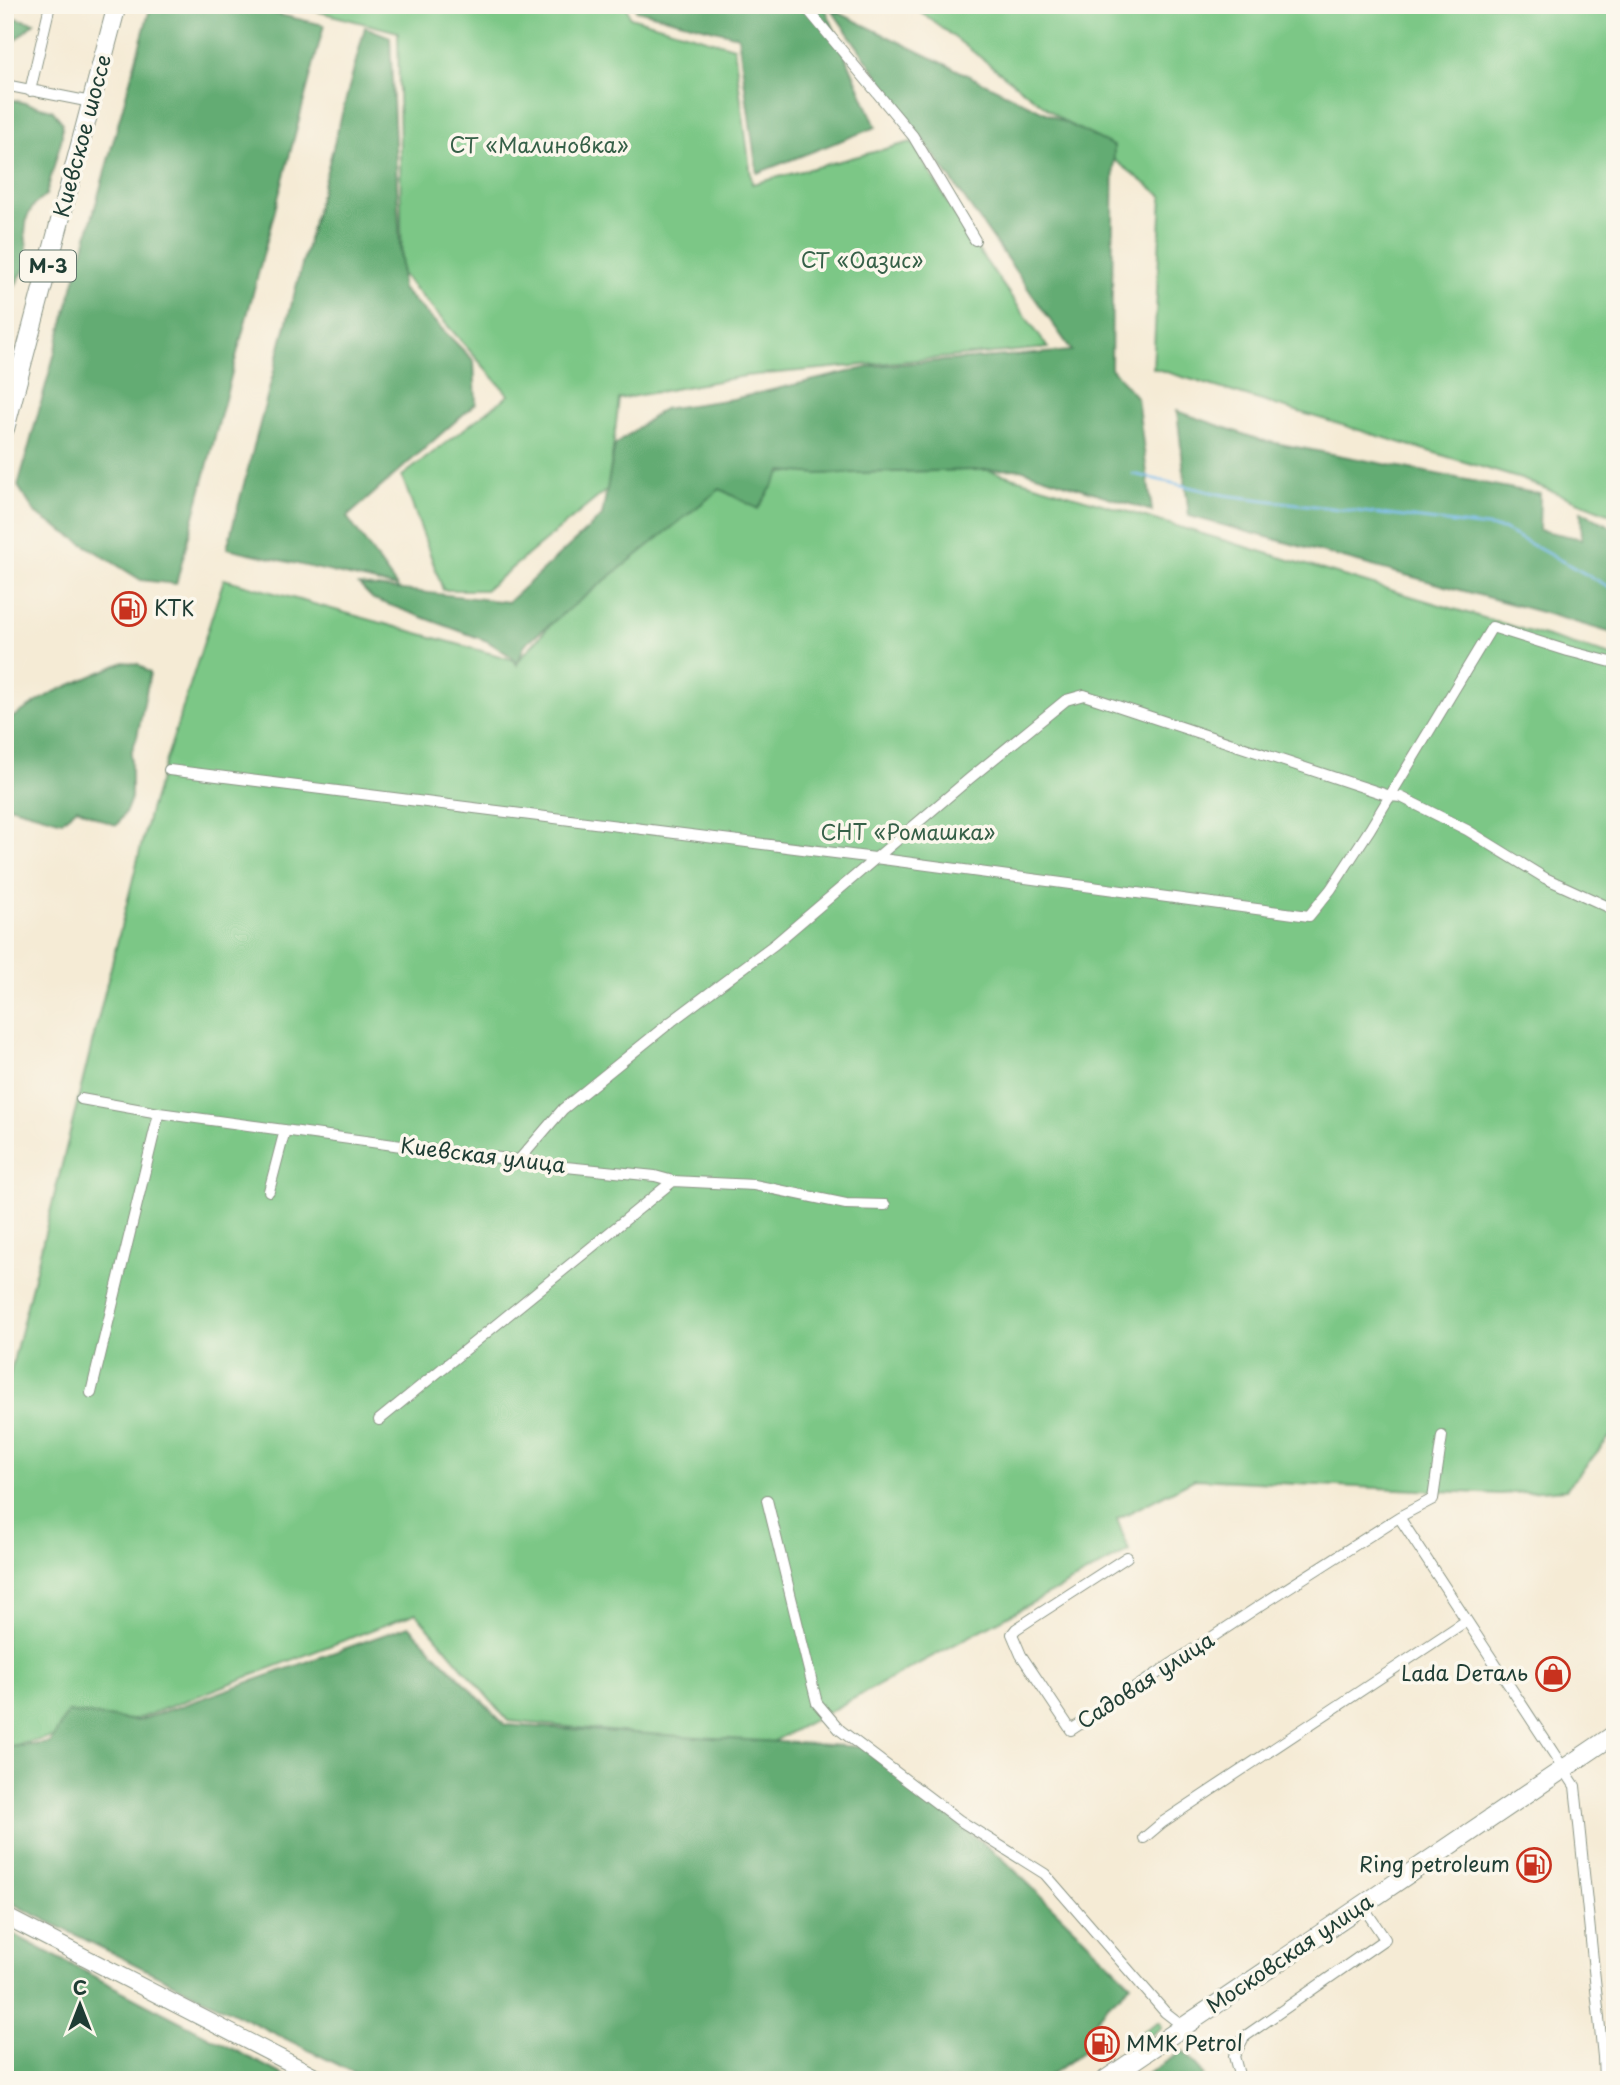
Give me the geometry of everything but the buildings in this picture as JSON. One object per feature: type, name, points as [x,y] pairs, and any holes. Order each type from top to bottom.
[{"type":"highway","name":"Киевское шоссе","points":[[5,429],[117,5]]},
{"type":"highway","name":"Московская улица","points":[[1105,2080],[1615,1734]]},
{"type":"main road","points":[[5,1916],[323,2080]]},
{"type":"street","points":[[30,91],[50,5]]},
{"type":"street","points":[[804,5],[913,136],[975,240]]},
{"type":"street","points":[[5,85],[91,102]]},
{"type":"street","points":[[169,770],[875,858],[1309,916],[1331,890],[1492,627],[1615,663]]},
{"type":"street","points":[[519,1160],[563,1109],[672,1021],[775,944],[968,779],[1066,700],[1084,695],[1390,796],[1401,797],[1466,830],[1545,878],[1615,910]]},
{"type":"street","name":"Киевская улица","points":[[81,1099],[159,1113],[453,1153],[656,1176],[673,1181],[754,1185],[846,1204],[885,1205]]},
{"type":"street","points":[[91,1394],[159,1113]]},
{"type":"street","points":[[269,1191],[285,1130]]},
{"type":"street","points":[[379,1420],[673,1181]]},
{"type":"street","points":[[1442,1436],[1433,1499],[1399,1517],[1575,1786],[1604,2080]]},
{"type":"street","points":[[767,1500],[817,1703],[840,1730],[959,1820],[1045,1874],[1165,2011],[1184,2026]]},
{"type":"street","name":"Садовая улица","points":[[1127,1557],[1012,1634],[1021,1655],[1071,1730],[1399,1517]]},
{"type":"street","points":[[1144,1838],[1163,1822],[1466,1621]]},
{"type":"street","points":[[1241,2077],[1234,2056],[1244,2036],[1385,1939],[1362,1905]]},
{"type":"street","points":[[1603,2057],[1615,2053]]},
{"type":"green space","points":[[151,5],[237,5],[324,25],[176,584],[141,580],[36,514],[18,486]]},
{"type":"green space","points":[[292,5],[626,5],[630,17],[734,47],[752,184],[912,142],[967,235],[1048,348],[745,376],[619,399],[608,489],[485,590],[443,590],[402,476],[509,395],[402,274],[398,32]]},
{"type":"green space","points":[[635,5],[824,5],[876,127],[757,173],[738,36],[636,10]]},
{"type":"green space","points":[[912,5],[1615,5],[1615,516],[1521,479],[1153,368],[1162,196]]},
{"type":"green space","points":[[831,9],[1114,146],[1111,368],[1137,398],[1152,511],[1020,469],[818,474],[782,471],[758,509],[720,489],[525,644],[517,665],[512,657],[487,641],[373,599],[359,585],[508,602],[602,516],[615,445],[663,409],[733,399],[874,366],[1072,351]]},
{"type":"green space","points":[[5,15],[34,23],[5,50]]},
{"type":"green space","points":[[365,27],[390,37],[402,289],[474,361],[476,403],[347,517],[397,587],[227,548]]},
{"type":"green space","points":[[5,98],[52,110],[62,122],[62,137],[46,195],[34,205],[27,217],[25,233],[29,262],[14,287],[5,283],[5,244],[10,243],[12,229],[5,215]]},
{"type":"green space","points":[[1177,411],[1260,440],[1540,494],[1539,530],[1582,539],[1581,511],[1615,529],[1615,634],[1189,516]]},
{"type":"green space","name":"СНТ «Ромашка»","points":[[803,470],[988,470],[1615,657],[1615,1431],[1566,1489],[1500,1494],[1195,1479],[1117,1519],[1129,1551],[765,1746],[508,1721],[416,1613],[137,1719],[7,1747],[5,1394],[150,810],[224,579],[518,661],[657,505],[748,479]]},
{"type":"green space","points":[[124,662],[138,664],[150,673],[137,737],[131,753],[131,798],[117,825],[77,808],[62,821],[5,805],[5,722],[52,693]]},
{"type":"green space","points":[[409,1626],[505,1725],[862,1747],[1004,1860],[1131,1984],[1095,2020],[1084,2051],[1043,2080],[369,2080],[5,1900],[5,1726],[10,1747],[50,1743],[68,1712],[138,1721]]},
{"type":"green space","points":[[5,1930],[292,2080],[5,2080]]},
{"type":"green space","points":[[1158,2022],[1162,2027],[1131,2049],[1126,2049],[1125,2043]]},
{"type":"green space","points":[[1183,2051],[1204,2075],[1200,2080],[1138,2080]]},
{"type":"waterway","points":[[1133,474],[1224,495],[1503,529],[1615,590]]},
{"type":"place","name":"КТК","points":[[129,609]]},
{"type":"place","name":"Lada Dеталь","points":[[1553,1674]]},
{"type":"place","name":"Ring petroleum","points":[[1534,1865]]},
{"type":"place","name":"MMK Petrol","points":[[1102,2044]]},
{"type":"park label","name":"СТ «Малиновка»","points":[[539,146]]},
{"type":"park label","name":"СТ «Оазис»","points":[[862,261]]}]
